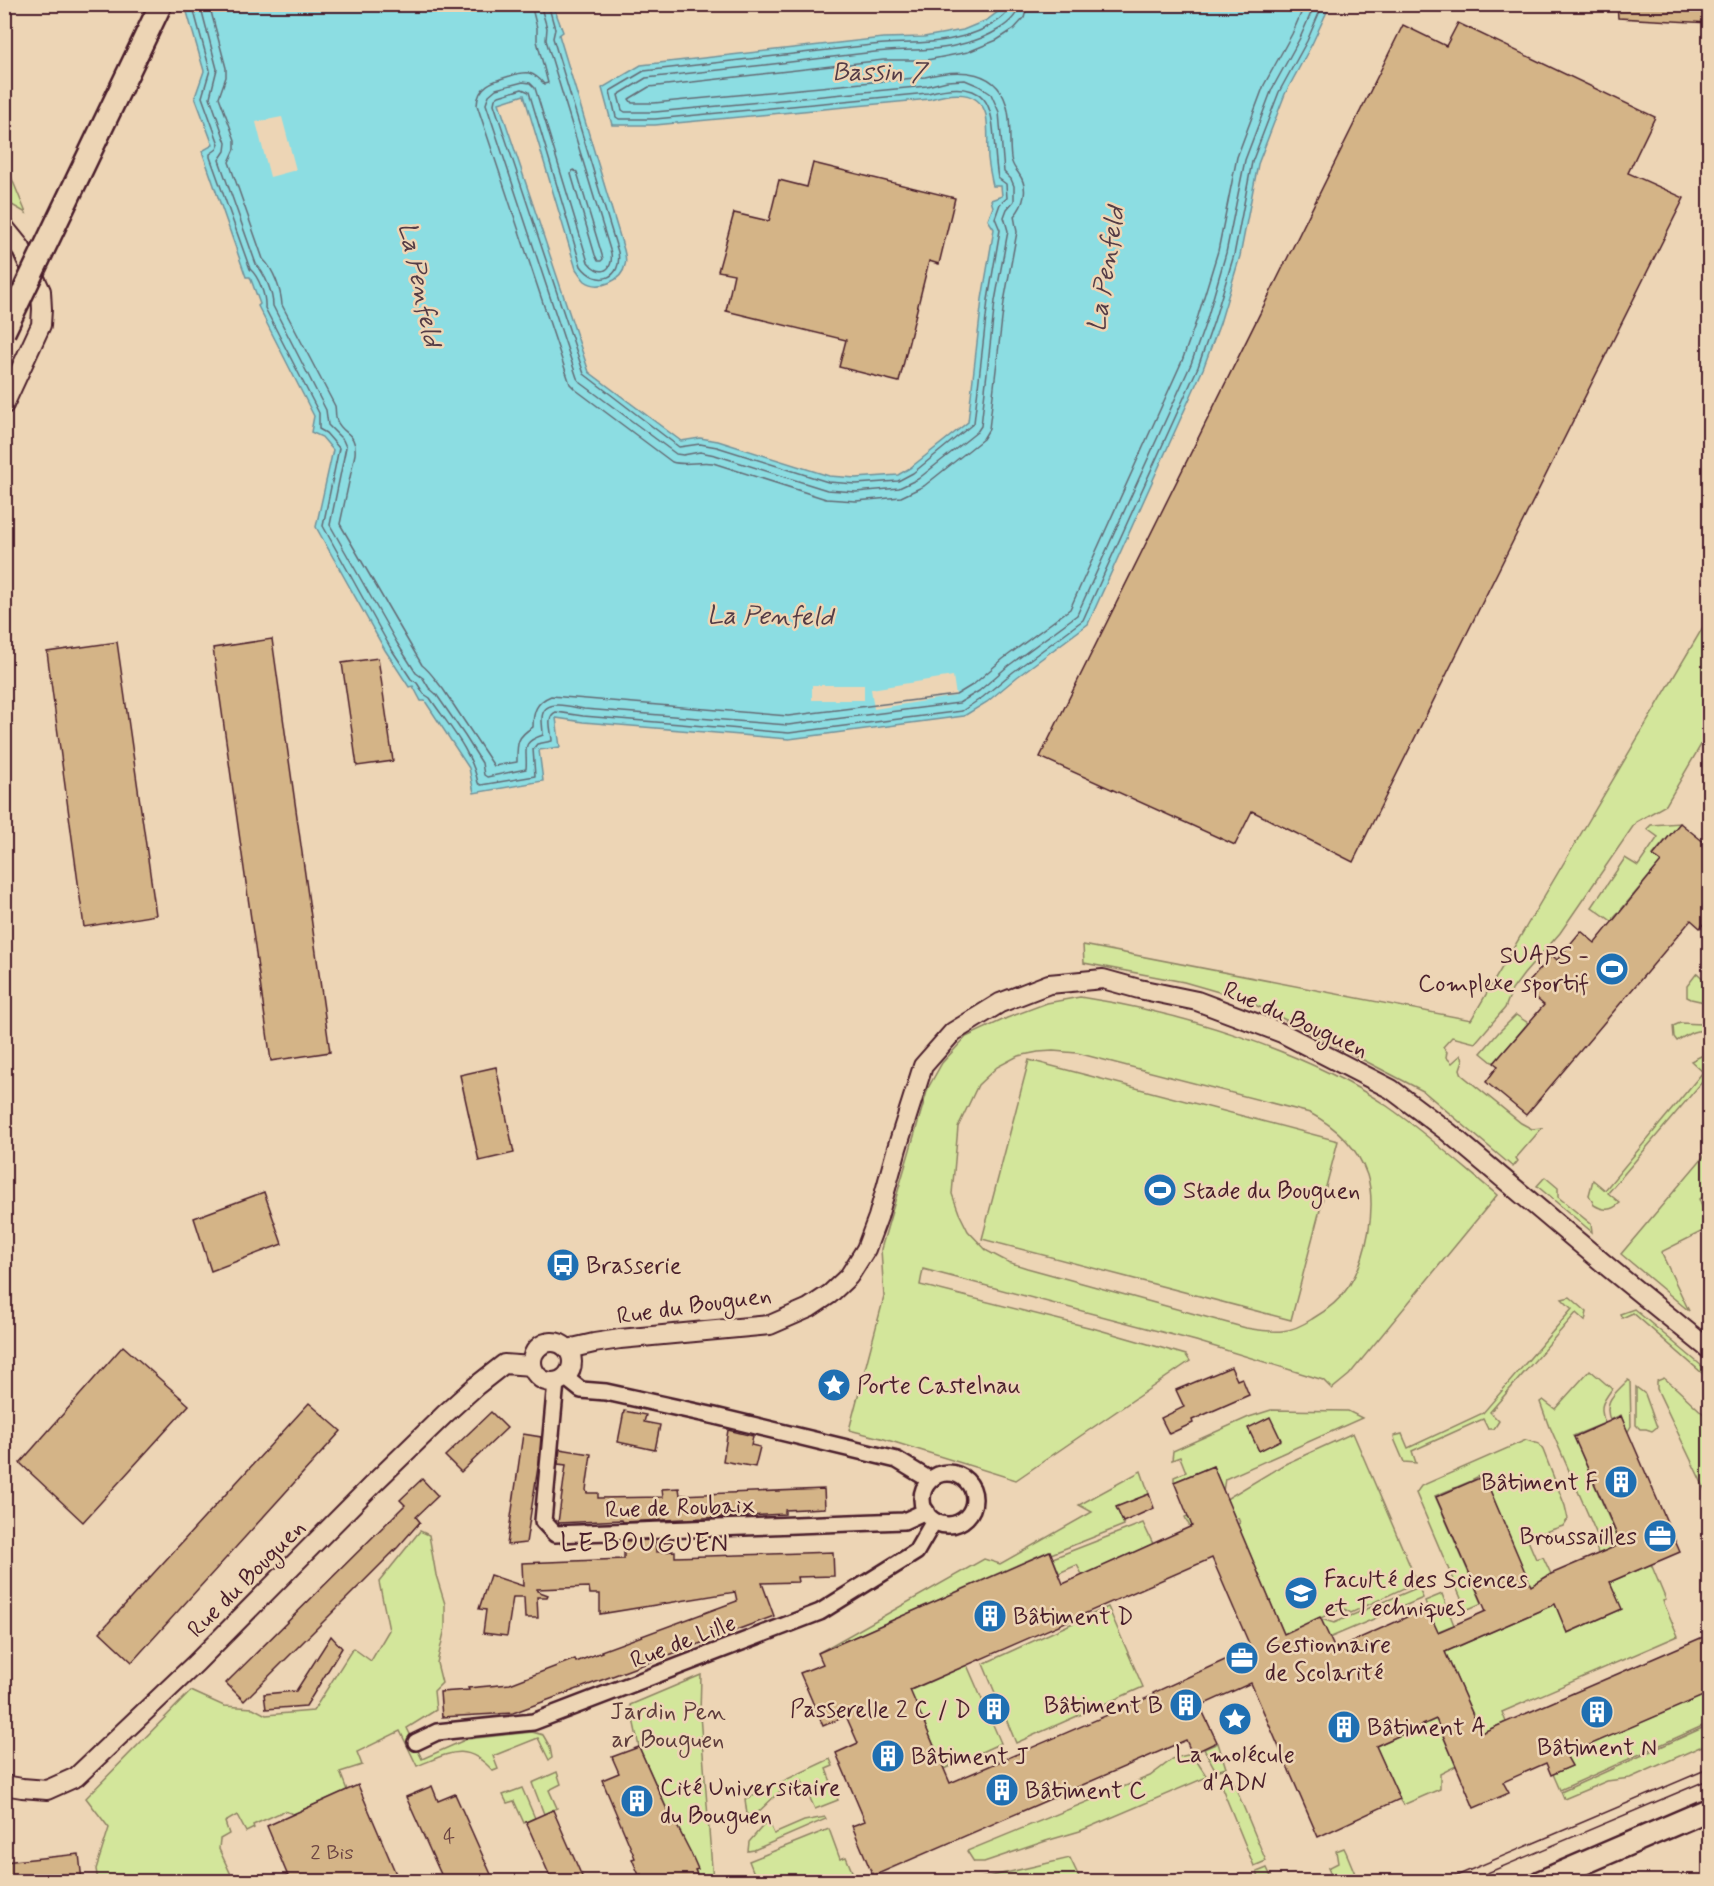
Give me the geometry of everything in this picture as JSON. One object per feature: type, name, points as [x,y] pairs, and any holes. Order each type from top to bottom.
[{"type":"main road","points":[[4,332],[161,4]]},
{"type":"main road","points":[[1540,1881],[1710,1809]]},
{"type":"street","points":[[4,227],[21,248],[36,280],[41,291],[42,309],[41,325],[4,405]]},
{"type":"street","name":"Rue du Bouguen","points":[[568,1349],[620,1339],[770,1325],[809,1308],[830,1294],[849,1276],[866,1249],[878,1217],[923,1066],[953,1032],[1000,1003],[1049,984],[1103,979],[1197,1001],[1271,1029],[1391,1089],[1448,1132],[1710,1350]]},
{"type":"street","points":[[561,1380],[572,1368],[573,1358],[568,1349],[557,1342],[543,1344],[535,1351],[532,1366],[534,1372],[544,1381],[561,1380],[581,1390],[606,1392],[715,1416],[897,1460],[930,1480]]},
{"type":"street","name":"Rue du Bouguen","points":[[5,1785],[47,1790],[76,1777],[196,1663],[437,1422],[476,1386],[504,1364],[532,1366]]},
{"type":"street","name":"Rue de Roubaix","points":[[561,1380],[543,1521],[555,1534],[904,1521],[930,1516]]},
{"type":"street","points":[[948,1473],[962,1477],[968,1483],[974,1497],[973,1506],[964,1519],[952,1524],[943,1524],[930,1516],[922,1500],[923,1492],[930,1480],[948,1473]]},
{"type":"street","name":"Rue de Lille","points":[[416,1742],[437,1732],[533,1722],[820,1612],[916,1552],[930,1516]]},
{"type":"green space","points":[[5,162],[26,213],[5,201]]},
{"type":"green space","points":[[1709,617],[1709,731],[1666,805],[1636,822],[1560,933],[1524,974],[1512,990],[1505,1008],[1475,1043],[1452,1037],[1443,1047],[1447,1052],[1446,1057],[1452,1063],[1461,1055],[1462,1075],[1521,1123],[1532,1129],[1542,1128],[1516,1158],[1518,1161],[1513,1167],[1423,1091],[1243,999],[1184,982],[1084,963],[1083,945],[1471,1020]]},
{"type":"green space","points":[[1680,823],[1653,855],[1661,862],[1613,922],[1592,907],[1625,858],[1638,866],[1658,837],[1647,829],[1651,825]]},
{"type":"green space","points":[[1697,973],[1709,984],[1709,1003],[1687,997],[1687,986]]},
{"type":"green space","points":[[1080,997],[1158,1012],[1239,1036],[1318,1067],[1354,1086],[1401,1116],[1497,1195],[1349,1375],[1332,1389],[1323,1380],[1196,1341],[923,1269],[920,1285],[1096,1329],[1186,1355],[1190,1361],[1016,1480],[849,1430],[884,1297],[881,1249],[928,1088],[942,1063],[966,1037],[1047,1003]],"holes":[[[1038,1052],[1077,1053],[1310,1113],[1337,1131],[1358,1155],[1363,1165],[1370,1188],[1371,1202],[1368,1232],[1361,1261],[1349,1286],[1341,1296],[1332,1305],[1298,1327],[1282,1331],[1260,1330],[1027,1268],[1008,1262],[987,1251],[968,1231],[952,1194],[958,1127],[978,1085],[997,1067],[1018,1056]]]},
{"type":"green space","points":[[1516,1015],[1528,1023],[1496,1062],[1492,1062],[1481,1053]]},
{"type":"green space","points":[[1680,1023],[1702,1024],[1709,1028],[1709,1032],[1696,1031],[1677,1041],[1674,1037],[1673,1026]]},
{"type":"green space","points":[[1709,1055],[1709,1076],[1608,1193],[1620,1203],[1614,1208],[1607,1209],[1594,1205],[1589,1195],[1593,1180],[1605,1190],[1703,1072],[1691,1061]]},
{"type":"green space","name":"Stade du Bouguen","points":[[1029,1060],[1338,1141],[1291,1320],[982,1239]]},
{"type":"green space","points":[[1709,1150],[1709,1195],[1699,1199],[1709,1228],[1661,1252],[1689,1311],[1621,1254]]},
{"type":"green space","points":[[1545,1177],[1558,1188],[1558,1197],[1591,1224],[1592,1232],[1537,1186]]},
{"type":"green space","points":[[1570,1297],[1587,1312],[1585,1321],[1576,1313],[1490,1412],[1499,1421],[1494,1429],[1488,1429],[1483,1419],[1412,1451],[1416,1463],[1404,1462],[1394,1436],[1402,1434],[1408,1448],[1483,1413],[1572,1309],[1562,1299]]},
{"type":"green space","points":[[1634,1309],[1709,1372],[1709,1379],[1633,1313],[1622,1318],[1620,1314]]},
{"type":"green space","points":[[1590,1370],[1612,1389],[1603,1405],[1605,1423],[1573,1436],[1621,1546],[1598,1554],[1596,1546],[1601,1544],[1540,1402],[1543,1400],[1555,1409]]},
{"type":"green space","points":[[1664,1378],[1709,1419],[1709,1498],[1657,1389],[1657,1381]]},
{"type":"green space","points":[[1628,1380],[1630,1381],[1631,1426],[1627,1433],[1621,1415],[1610,1420],[1608,1407],[1609,1402]]},
{"type":"green space","points":[[1636,1387],[1645,1394],[1657,1427],[1652,1431],[1640,1429],[1636,1425]]},
{"type":"green space","points":[[1271,1410],[1348,1411],[1362,1418],[1225,1479],[1223,1491],[1213,1466],[1174,1482],[1174,1477],[1186,1472],[1180,1457],[1172,1460],[1173,1451],[1249,1417]]},
{"type":"green space","points":[[1353,1433],[1417,1582],[1351,1613],[1343,1608],[1284,1634],[1237,1524],[1240,1523],[1238,1518],[1235,1519],[1231,1509],[1190,1527],[1185,1517],[1228,1498],[1283,1465]]},
{"type":"green space","points":[[1526,1440],[1539,1444],[1543,1450],[1568,1519],[1563,1526],[1527,1538],[1536,1559],[1543,1557],[1551,1574],[1544,1578],[1551,1595],[1538,1600],[1530,1586],[1483,1474],[1435,1496],[1482,1603],[1466,1610],[1416,1493],[1421,1486]]},
{"type":"green space","points":[[1141,1471],[1149,1494],[1117,1507],[1124,1525],[1051,1554],[1049,1551],[818,1653],[984,1559],[1000,1564],[1092,1512],[1079,1505]]},
{"type":"green space","points":[[1143,1523],[1153,1544],[1083,1576],[1077,1565],[1059,1573],[1053,1558]]},
{"type":"green space","points":[[420,1531],[429,1535],[436,1575],[445,1604],[445,1628],[437,1663],[442,1683],[434,1691],[436,1710],[407,1728],[422,1759],[467,1739],[532,1732],[543,1735],[550,1747],[552,1758],[549,1760],[538,1738],[493,1756],[498,1769],[493,1771],[474,1756],[457,1752],[417,1766],[400,1731],[357,1752],[362,1765],[340,1772],[347,1790],[294,1814],[284,1811],[253,1825],[254,1828],[246,1832],[237,1815],[225,1822],[229,1834],[220,1839],[219,1849],[234,1881],[98,1881],[96,1869],[109,1828],[86,1798],[191,1691],[224,1706],[253,1708],[266,1715],[313,1711],[353,1648],[371,1661],[389,1630],[379,1582]]},
{"type":"green space","points":[[1651,1564],[1678,1636],[1502,1712],[1506,1722],[1481,1733],[1445,1652],[1555,1604],[1568,1633],[1621,1609],[1610,1582]]},
{"type":"green space","points":[[1419,1587],[1423,1598],[1329,1638],[1321,1619],[1334,1623]]},
{"type":"green space","points":[[1442,1594],[1454,1625],[1436,1632],[1425,1601]]},
{"type":"green space","points":[[1108,1607],[1143,1687],[1016,1743],[983,1664]]},
{"type":"green space","points":[[967,1665],[1001,1743],[944,1769],[921,1716],[864,1711]]},
{"type":"green space","name":"Jardin Pen ar Bouguen","points":[[701,1675],[700,1715],[713,1881],[700,1881],[639,1747],[630,1705]]},
{"type":"green space","points":[[1706,1694],[1709,1702],[1709,1723],[1560,1790],[1553,1774],[1572,1766],[1565,1755]]},
{"type":"green space","points":[[1436,1719],[1456,1766],[1440,1774],[1440,1789],[1403,1805],[1376,1746]]},
{"type":"green space","points":[[1709,1725],[1709,1743],[1630,1778],[1607,1781],[1564,1799],[1561,1792]]},
{"type":"green space","points":[[1218,1743],[1226,1768],[1216,1771],[1204,1749]]},
{"type":"green space","points":[[1192,1754],[1207,1777],[1080,1831],[984,1862],[974,1862],[967,1851],[1150,1776],[1174,1758]]},
{"type":"green space","points":[[830,1759],[833,1766],[826,1769],[838,1800],[815,1809],[802,1781],[779,1792],[748,1822],[745,1799]]},
{"type":"green space","points":[[557,1772],[561,1784],[549,1790],[557,1808],[544,1814],[532,1783]]},
{"type":"green space","points":[[1232,1779],[1266,1861],[1254,1866],[1220,1783]]},
{"type":"green space","points":[[522,1788],[535,1818],[524,1823],[514,1801],[507,1803],[503,1795]]},
{"type":"green space","points":[[825,1817],[826,1819],[748,1851],[749,1842],[768,1820],[774,1834],[804,1821]]},
{"type":"green space","points":[[829,1829],[840,1859],[846,1857],[856,1881],[757,1881],[749,1861]]},
{"type":"green space","points":[[1344,1848],[1358,1881],[1334,1881],[1328,1868],[1338,1863],[1336,1851]]},
{"type":"green space","points":[[1070,1858],[1081,1881],[973,1881],[975,1880]]},
{"type":"green space","points":[[1267,1868],[1273,1881],[1260,1881],[1257,1872]]},
{"type":"water","points":[[185,5],[553,5],[563,32],[559,35],[625,256],[626,263],[623,271],[615,280],[603,285],[591,284],[585,281],[576,269],[524,95],[499,103],[589,372],[681,441],[700,438],[718,441],[829,476],[856,478],[898,475],[968,422],[982,299],[994,229],[988,220],[993,207],[991,200],[1002,196],[1001,186],[993,186],[992,183],[988,158],[987,120],[982,106],[970,96],[955,94],[930,99],[655,125],[612,125],[602,88],[641,65],[883,38],[924,37],[963,30],[987,20],[1007,5],[1330,5],[1285,94],[1258,164],[1240,256],[1220,323],[1203,369],[1088,624],[987,702],[964,716],[789,739],[556,718],[560,747],[539,750],[543,781],[474,793],[469,768],[425,701],[421,701],[413,686],[409,687],[385,650],[316,527],[333,450],[322,437],[311,432],[314,416],[258,306],[260,304],[250,277],[246,277],[202,151],[213,145],[195,97],[204,71]]},
{"type":"pier","points":[[282,117],[296,170],[270,177],[256,122]]},
{"type":"pier","points":[[953,676],[956,696],[874,709],[871,689]]},
{"type":"pier","points":[[812,685],[864,685],[864,700],[812,700]]},
{"type":"building","points":[[1617,4],[1710,4],[1710,23],[1618,18]]},
{"type":"building","points":[[1458,23],[1655,117],[1628,173],[1684,198],[1353,862],[1252,811],[1235,845],[1040,757],[1403,25],[1446,46]]},
{"type":"building","points":[[813,163],[955,198],[939,264],[929,261],[899,382],[839,367],[846,340],[726,311],[734,274],[718,271],[734,213],[769,221],[779,180],[807,187]]},
{"type":"building","points":[[272,639],[330,1052],[271,1061],[213,648]]},
{"type":"building","points":[[117,642],[156,915],[84,927],[47,652]]},
{"type":"building","points":[[378,658],[393,761],[357,766],[342,663]]},
{"type":"building","name":"SUAPS - Complexe sportif","points":[[1680,823],[1710,847],[1710,917],[1700,928],[1691,920],[1526,1115],[1486,1082],[1498,1066],[1494,1063],[1544,1005],[1524,988],[1552,955],[1557,960],[1581,931],[1595,943],[1661,862],[1653,856]]},
{"type":"building","points":[[496,1067],[514,1153],[479,1161],[460,1075]]},
{"type":"building","points":[[264,1192],[282,1244],[211,1271],[194,1218]]},
{"type":"building","points":[[123,1346],[189,1405],[83,1522],[20,1463]]},
{"type":"building","points":[[1231,1367],[1237,1380],[1242,1378],[1249,1395],[1192,1420],[1193,1423],[1169,1434],[1161,1418],[1184,1407],[1176,1390]]},
{"type":"building","points":[[309,1403],[341,1431],[132,1662],[100,1632]]},
{"type":"building","points":[[624,1411],[646,1415],[644,1422],[660,1425],[655,1450],[618,1442]]},
{"type":"building","points":[[491,1412],[507,1428],[461,1472],[445,1456]]},
{"type":"building","points":[[1621,1416],[1680,1552],[1610,1582],[1622,1609],[1567,1633],[1555,1604],[1445,1652],[1481,1733],[1710,1634],[1710,1693],[1566,1755],[1572,1766],[1551,1775],[1546,1763],[1503,1782],[1509,1793],[1474,1808],[1436,1719],[1376,1746],[1400,1799],[1318,1837],[1251,1683],[1200,1706],[1217,1742],[1192,1754],[1186,1740],[873,1876],[852,1826],[865,1821],[836,1753],[858,1743],[846,1716],[823,1726],[800,1673],[823,1664],[818,1653],[1050,1551],[1063,1584],[1192,1526],[1174,1482],[1213,1466],[1284,1634],[1320,1617],[1335,1649],[1427,1608],[1438,1632],[1486,1611],[1436,1497],[1484,1476],[1531,1586],[1551,1574],[1621,1544],[1574,1437]],"holes":[[[1212,1558],[1251,1648],[1153,1693],[1154,1695],[950,1783],[910,1690]]]},
{"type":"building","points":[[1270,1417],[1281,1440],[1259,1451],[1248,1428]]},
{"type":"building","points":[[728,1430],[753,1436],[751,1445],[760,1447],[755,1467],[723,1461]]},
{"type":"building","points":[[523,1434],[541,1437],[539,1461],[526,1543],[507,1545]]},
{"type":"building","points":[[560,1449],[591,1454],[586,1490],[587,1493],[598,1493],[598,1498],[663,1497],[662,1489],[679,1488],[680,1495],[824,1489],[825,1508],[785,1510],[785,1514],[558,1523],[566,1465],[558,1464]]},
{"type":"building","points":[[422,1479],[438,1496],[416,1517],[420,1522],[398,1547],[244,1701],[226,1683],[405,1505],[400,1500]]},
{"type":"building","points":[[1149,1494],[1154,1508],[1123,1522],[1116,1507]]},
{"type":"building","points":[[655,1540],[656,1552],[675,1551],[675,1557],[833,1552],[834,1576],[797,1577],[798,1582],[762,1583],[774,1616],[513,1713],[442,1717],[440,1692],[510,1684],[575,1659],[576,1662],[737,1601],[735,1592],[600,1614],[600,1594],[590,1594],[589,1587],[537,1589],[548,1595],[537,1597],[538,1618],[525,1618],[524,1597],[513,1597],[507,1636],[483,1633],[486,1610],[479,1609],[490,1575],[523,1586],[522,1563],[624,1559],[624,1541]]},
{"type":"building","points":[[331,1636],[342,1648],[306,1706],[266,1709],[264,1694],[296,1691]]},
{"type":"building","name":"Cité Universitaire du Bouguen","points":[[639,1747],[673,1823],[675,1822],[691,1853],[700,1881],[644,1881],[641,1874],[639,1875],[632,1859],[635,1858],[602,1780],[619,1773],[612,1757]]},
{"type":"building","points":[[358,1785],[399,1881],[290,1881],[267,1826]]},
{"type":"building","points":[[432,1786],[438,1801],[455,1794],[494,1881],[444,1881],[406,1797]]},
{"type":"building","points":[[553,1810],[584,1881],[552,1881],[526,1822]]},
{"type":"building","points":[[79,1854],[82,1881],[4,1881],[4,1862]]},
{"type":"tram line","points":[[1442,1882],[1710,1768]]},
{"type":"tram line","points":[[1466,1882],[1710,1779]]},
{"type":"place","name":"SUAPS - Complexe sportif","points":[[1612,969]]},
{"type":"place","name":"Stade du Bouguen","points":[[1160,1190]]},
{"type":"place","name":"Brasserie","points":[[563,1265]]},
{"type":"place","name":"Porte Castelnau","points":[[834,1385]]},
{"type":"place","name":"Bâtiment F","points":[[1621,1482]]},
{"type":"place","name":"Broussailles","points":[[1660,1536]]},
{"type":"place","name":"Faculté des Sciences et Techniques","points":[[1301,1593]]},
{"type":"place","name":"Bâtiment D","points":[[990,1616]]},
{"type":"place","name":"Gestionnaire de Scolarité","points":[[1242,1658]]},
{"type":"place","name":"Bâtiment B","points":[[1186,1705]]},
{"type":"place","name":"Passerelle 2 C / D","points":[[994,1709]]},
{"type":"place","name":"Bâtiment N","points":[[1597,1712]]},
{"type":"place","name":"La molécule d'ADN","points":[[1235,1719]]},
{"type":"place","name":"Bâtiment A","points":[[1344,1727]]},
{"type":"place","name":"Bâtiment J","points":[[888,1756]]},
{"type":"place","name":"Bâtiment C","points":[[1002,1790]]},
{"type":"place","name":"Cité Universitaire du Bouguen","points":[[637,1801]]},
{"type":"district","name":"LE BOUGUEN","points":[[645,1542]]},
{"type":"water label","name":"Bassin 7","points":[[879,71]]},
{"type":"water label","name":"La Penfeld","points":[[1105,269]]},
{"type":"water label","name":"La Penfeld","points":[[421,284]]},
{"type":"water label","name":"La Penfeld","points":[[770,615]]}]
